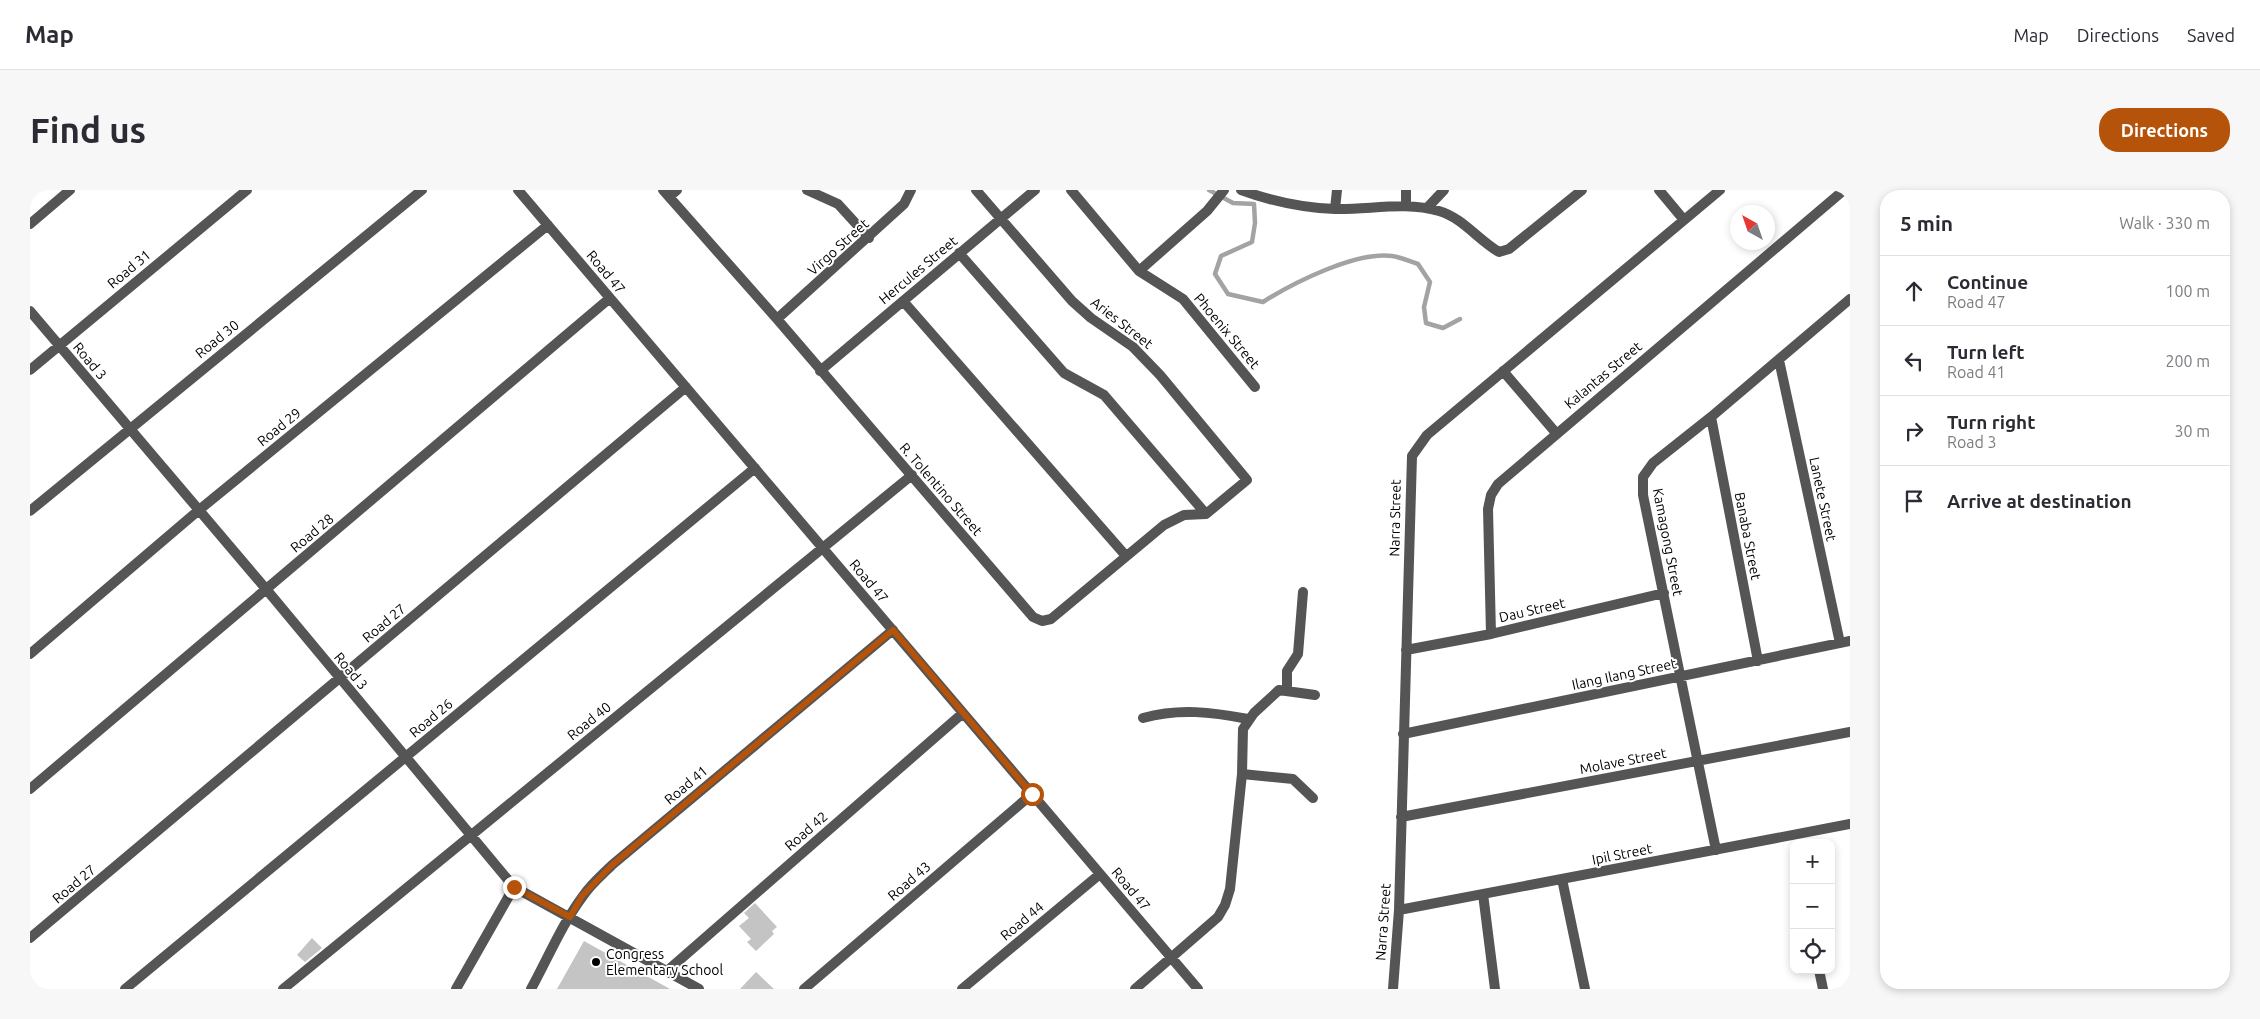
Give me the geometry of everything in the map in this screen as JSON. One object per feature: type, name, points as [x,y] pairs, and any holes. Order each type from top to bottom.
[{"type":"street","points":[[30,224],[70,190]]},
{"type":"street","name":"Road 31","points":[[30,370],[247,190]]},
{"type":"street","name":"Road 30","points":[[30,511],[422,190]]},
{"type":"street","name":"Road 47","points":[[518,190],[1198,989]]},
{"type":"street","points":[[677,190],[666,194],[777,319],[820,371]]},
{"type":"street","points":[[807,190],[838,204],[869,238]]},
{"type":"street","name":"Virgo Street","points":[[777,319],[869,238],[904,204],[911,190]]},
{"type":"street","name":"Aries Street","points":[[976,190],[1072,301],[1090,318],[1132,347],[1160,375],[1247,480],[1206,514]]},
{"type":"street","name":"Hercules Street","points":[[820,371],[1035,190]]},
{"type":"street","name":"Phoenix Street","points":[[1071,190],[1139,271],[1183,299],[1255,387]]},
{"type":"street","points":[[1139,271],[1207,211],[1224,190]]},
{"type":"street","points":[[1241,190],[1274,200],[1335,209],[1406,206],[1427,208],[1452,217],[1499,252],[1508,249],[1582,190]]},
{"type":"street","points":[[1335,209],[1337,190]]},
{"type":"street","points":[[1406,190],[1406,206]]},
{"type":"street","points":[[1427,208],[1444,190]]},
{"type":"street","points":[[1659,190],[1684,220]]},
{"type":"street","name":"Narra Street","points":[[1393,989],[1398,910],[1412,456],[1427,436],[1720,190]]},
{"type":"street","name":"Kalantas Street","points":[[1492,634],[1488,508],[1491,495],[1498,484],[1844,190]]},
{"type":"street","name":"Road 29","points":[[30,654],[199,510],[548,225]]},
{"type":"street","points":[[960,253],[1064,373],[1104,395],[1206,514]]},
{"type":"street","name":"Road 28","points":[[30,788],[610,298]]},
{"type":"street","name":"Kamagong Street","points":[[1716,850],[1643,495],[1643,478],[1653,463],[1711,417],[1850,299]]},
{"type":"street","points":[[903,301],[1126,556],[1164,525],[1184,515],[1206,514]]},
{"type":"street","name":"Road 3","points":[[30,311],[266,589],[514,887],[699,989]]},
{"type":"street","name":"Lanete Street","points":[[1778,360],[1845,642]]},
{"type":"street","name":"R. Tolentino Street","points":[[820,371],[1033,617],[1042,622],[1050,619],[1126,556]]},
{"type":"street","points":[[1503,372],[1556,433]]},
{"type":"street","name":"Road 27","points":[[30,938],[686,387]]},
{"type":"street","name":"Banaba Street","points":[[1711,417],[1758,660]]},
{"type":"street","name":"Road 26","points":[[126,989],[755,468]]},
{"type":"street","name":"Road 40","points":[[283,989],[912,475]]},
{"type":"street","points":[[1287,690],[1287,671],[1298,654],[1303,592]]},
{"type":"street","name":"Dau Street","points":[[1406,650],[1492,634],[1664,593]]},
{"type":"street","name":"Road 41","points":[[532,989],[582,896],[612,865],[893,630]]},
{"type":"street","name":"Ilang Ilang Street","points":[[1403,734],[1845,642]]},
{"type":"street","points":[[1134,989],[1218,917],[1225,905],[1230,889],[1242,774],[1244,729],[1248,720],[1279,690],[1315,695]]},
{"type":"street","points":[[1143,718],[1163,712],[1183,711],[1215,712],[1248,720]]},
{"type":"street","name":"Road 42","points":[[667,970],[963,713]]},
{"type":"street","name":"Molave Street","points":[[1401,817],[1850,732]]},
{"type":"street","points":[[1242,774],[1293,779],[1314,798]]},
{"type":"street","name":"Road 43","points":[[804,989],[1032,794]]},
{"type":"street","name":"Ipil Street","points":[[1793,839],[1850,824]]},
{"type":"street","name":"Ipil Street","points":[[1398,910],[1716,850],[1790,839]]},
{"type":"street","name":"Road 44","points":[[962,989],[1100,874]]},
{"type":"street","points":[[1562,879],[1585,989]]},
{"type":"street","points":[[456,989],[514,887]]},
{"type":"street","points":[[1483,894],[1494,989]]},
{"type":"street","points":[[1820,974],[1823,989]]},
{"type":"building","points":[[755,903],[777,927],[772,931],[774,934],[756,951],[747,942],[751,939],[739,926],[749,918],[744,913]]},
{"type":"building","points":[[312,938],[322,948],[305,962],[297,955]]},
{"type":"building","name":"Congress Elementary School","points":[[584,941],[670,989],[557,989]]},
{"type":"building","points":[[756,972],[774,989],[740,989]]},
{"type":"waterway","points":[[1209,190],[1233,203],[1254,204],[1255,223],[1252,242],[1221,256],[1215,274],[1228,294],[1263,302],[1291,286],[1343,263],[1361,258],[1392,256],[1418,264],[1430,282],[1424,307],[1426,323],[1443,328],[1460,319]]},
{"type":"place","name":"Congress Elementary School","points":[[596,962]]},
{"type":"route","points":[[514,887],[570,917],[582,896],[612,865],[893,630],[1032,794]]}]
